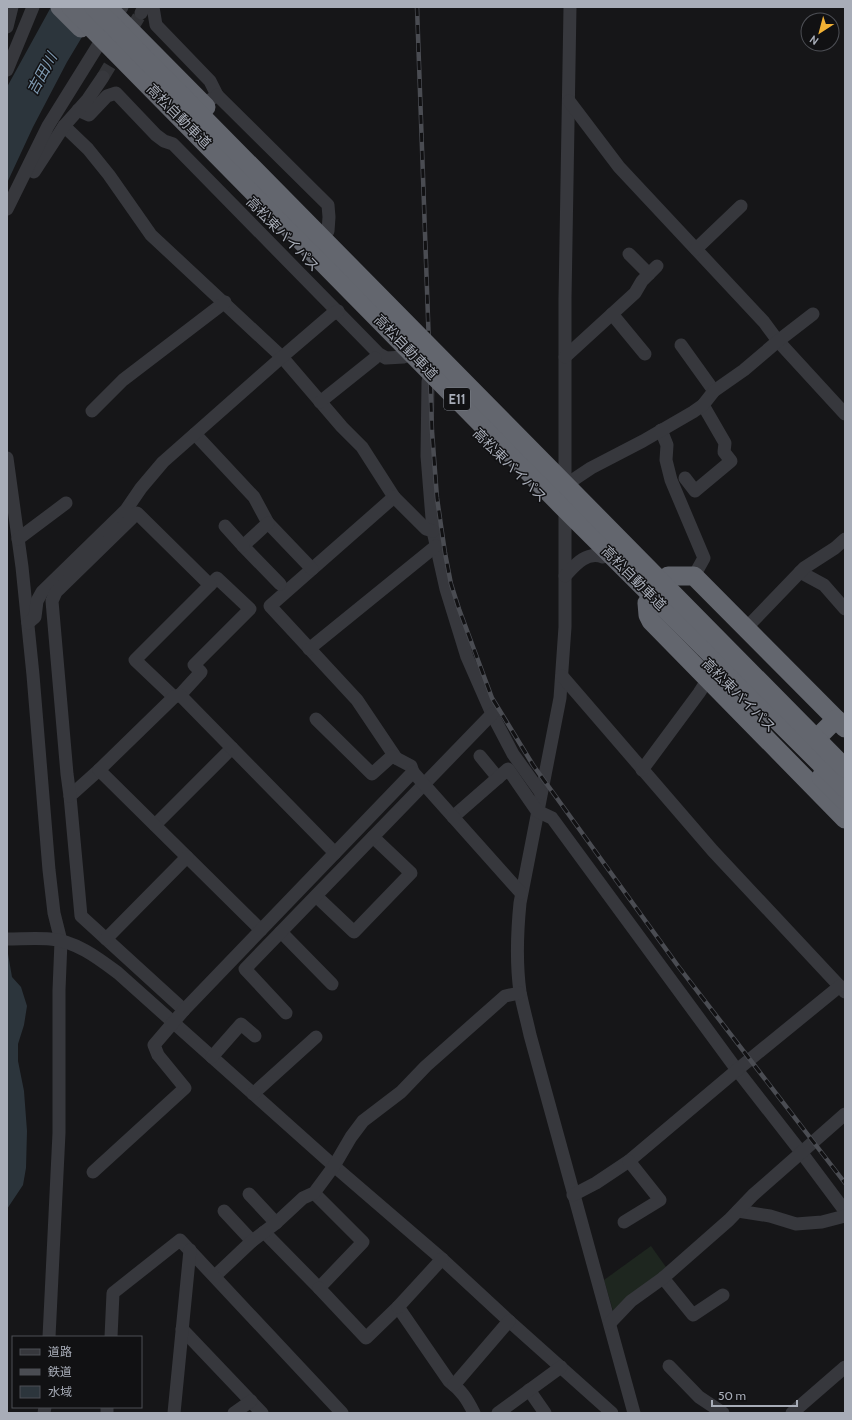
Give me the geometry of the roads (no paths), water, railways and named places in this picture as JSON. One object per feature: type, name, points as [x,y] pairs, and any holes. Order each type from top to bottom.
[{"type":"highway","name":"高松東バイパス","points":[[60,7],[94,41],[179,138],[404,357],[845,801]]},
{"type":"highway","name":"高松自動車道","points":[[71,7],[560,504],[845,788]]},
{"type":"highway","name":"高松自動車道","points":[[110,9],[845,768]]},
{"type":"highway","points":[[110,9],[211,100],[328,231],[845,755]]},
{"type":"highway","points":[[668,576],[694,576],[841,724],[823,732]]},
{"type":"highway","points":[[648,603],[648,616],[651,621],[845,819]]},
{"type":"street","points":[[7,27],[12,7]]},
{"type":"street","points":[[7,70],[33,7]]},
{"type":"street","points":[[153,7],[156,25],[210,80],[211,100]]},
{"type":"street","points":[[570,7],[565,291],[565,357],[569,476],[565,520],[565,627],[560,698],[522,893],[517,933],[518,964],[520,993],[530,1035],[573,1196],[610,1323],[634,1413]]},
{"type":"street","points":[[7,209],[48,126],[110,9]]},
{"type":"street","points":[[21,183],[30,178],[64,126],[104,77]]},
{"type":"street","points":[[78,110],[89,115],[107,96],[116,93],[156,135],[164,141],[179,138],[338,311],[380,354],[386,358],[404,357]]},
{"type":"street","points":[[568,101],[619,167],[764,322],[778,341],[845,414]]},
{"type":"street","points":[[64,126],[88,149],[109,175],[151,235],[225,302],[282,357],[342,427],[362,447],[394,497],[426,529],[433,531]]},
{"type":"street","points":[[696,249],[741,206]]},
{"type":"street","points":[[565,357],[635,293],[642,282],[653,270],[629,254]]},
{"type":"street","points":[[92,411],[123,380],[225,302]]},
{"type":"street","points":[[28,623],[36,617],[38,601],[42,592],[126,510],[162,462],[282,357],[338,311]]},
{"type":"street","points":[[612,314],[646,354]]},
{"type":"street","points":[[569,476],[591,468],[662,430],[703,405],[714,391],[744,370],[813,314]]},
{"type":"street","points":[[681,345],[714,391]]},
{"type":"street","points":[[320,402],[375,358]]},
{"type":"street","points":[[428,381],[427,456],[433,531],[446,589],[467,657],[492,714],[513,754],[541,793]]},
{"type":"street","points":[[685,478],[695,491],[731,461],[724,452],[725,444],[703,405]]},
{"type":"street","points":[[662,430],[667,445],[666,460],[671,480],[704,558],[694,576]]},
{"type":"street","points":[[195,434],[254,498],[268,523],[312,569]]},
{"type":"street","points":[[7,458],[28,623],[54,913],[59,990],[59,1133],[49,1336]]},
{"type":"street","points":[[394,497],[270,606],[356,700],[396,758]]},
{"type":"street","points":[[18,539],[66,503]]},
{"type":"street","points":[[184,1010],[82,916],[67,774],[52,601],[56,592],[138,513],[210,585]]},
{"type":"street","points":[[243,546],[268,523]]},
{"type":"street","points":[[225,526],[280,584]]},
{"type":"street","points":[[746,629],[804,568],[845,540]]},
{"type":"street","points":[[309,649],[436,546]]},
{"type":"street","points":[[565,576],[582,559],[596,555],[603,557]]},
{"type":"street","points":[[800,572],[824,585],[845,609]]},
{"type":"street","points":[[70,796],[100,770],[177,696],[201,672],[194,665],[250,609],[217,578],[135,660],[177,696],[232,748],[335,853]]},
{"type":"street","points":[[562,676],[642,770],[729,868],[842,989],[737,1070],[629,1161],[573,1196]]},
{"type":"street","points":[[642,770],[708,679]]},
{"type":"street","points":[[286,1013],[245,969],[492,714]]},
{"type":"street","points":[[316,719],[372,774],[392,756],[411,766],[413,772],[522,893]]},
{"type":"street","points":[[155,825],[232,748]]},
{"type":"street","points":[[480,756],[498,778]]},
{"type":"street","points":[[453,817],[508,769],[537,811],[552,818],[737,1070],[845,1211]]},
{"type":"street","points":[[100,770],[261,930]]},
{"type":"street","points":[[93,1172],[185,1088],[158,1055],[154,1045],[171,1020],[184,1010],[413,772]]},
{"type":"street","points":[[316,896],[354,932],[396,889],[411,873],[373,837]]},
{"type":"street","points":[[106,939],[187,857]]},
{"type":"street","points":[[281,932],[332,984]]},
{"type":"street","points":[[7,940],[56,940],[75,945],[98,958],[118,973],[334,1166],[442,1259],[612,1413]]},
{"type":"street","points":[[214,1276],[252,1241],[276,1223],[303,1198],[314,1193],[334,1166],[351,1137],[363,1121],[401,1092],[426,1066],[505,996],[520,993]]},
{"type":"street","points":[[212,1056],[241,1024],[255,1036]]},
{"type":"street","points":[[253,1094],[316,1036]]},
{"type":"street","points":[[610,1323],[631,1301],[663,1278],[729,1220],[753,1195],[845,1114]]},
{"type":"street","points":[[624,1222],[660,1200],[629,1161]]},
{"type":"street","points":[[314,1193],[363,1242],[319,1288]]},
{"type":"street","points":[[249,1194],[276,1223]]},
{"type":"street","points":[[738,1210],[770,1216],[796,1224],[822,1222],[845,1216]]},
{"type":"street","points":[[224,1211],[252,1241]]},
{"type":"street","points":[[264,1232],[366,1338],[398,1307],[442,1259]]},
{"type":"street","points":[[111,1336],[113,1293],[180,1240],[342,1413]]},
{"type":"street","points":[[174,1413],[190,1250]]},
{"type":"street","points":[[663,1278],[693,1315],[723,1294]]},
{"type":"street","points":[[398,1307],[449,1381],[466,1398],[474,1413]]},
{"type":"street","points":[[454,1385],[509,1321]]},
{"type":"street","points":[[182,1329],[262,1413]]},
{"type":"street","points":[[669,1366],[699,1397],[723,1413]]},
{"type":"street","points":[[498,1413],[561,1367]]},
{"type":"street","points":[[792,1413],[845,1367]]},
{"type":"street","points":[[530,1390],[545,1413]]},
{"type":"street","points":[[234,1413],[251,1401]]},
{"type":"water","name":"吉田川","points":[[51,7],[100,7],[67,62],[33,127],[7,183],[7,87]]},
{"type":"water","points":[[7,948],[12,977],[21,987],[27,1006],[24,1025],[18,1044],[18,1061],[24,1091],[27,1131],[26,1168],[23,1185],[7,1209]]},
{"type":"tunnel","points":[[103,77],[141,13]]},
{"type":"railway","points":[[417,7],[432,431],[437,498],[445,553],[451,584],[459,609],[492,698],[533,765],[678,966],[845,1183]]}]
